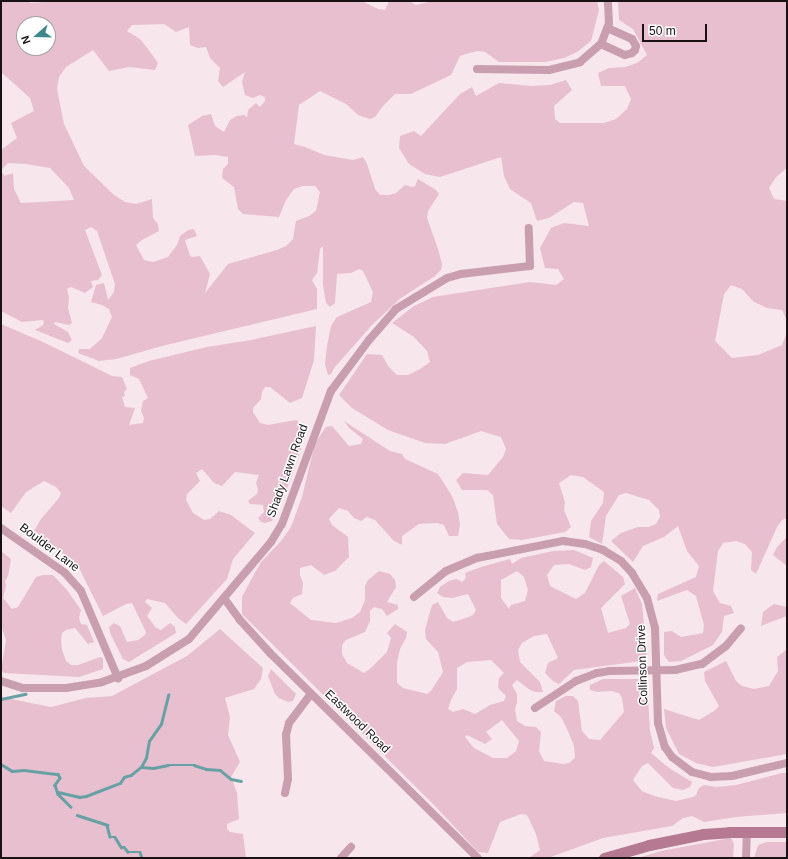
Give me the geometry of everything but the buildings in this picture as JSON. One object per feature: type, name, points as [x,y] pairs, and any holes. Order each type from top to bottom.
[{"type":"street","points":[[477,69],[549,70],[571,66],[588,57],[601,44],[609,23],[608,1]]},
{"type":"street","points":[[601,44],[625,55],[632,53],[636,46],[632,39],[607,28]]},
{"type":"street","name":"Shady Lawn Road","points":[[1,681],[23,688],[66,688],[84,686],[118,678],[146,666],[189,639],[271,542],[282,524],[331,391],[369,340],[396,309],[421,292],[448,277],[461,274],[530,266],[529,228]]},
{"type":"street","name":"Boulder Lane","points":[[1,528],[65,573],[81,591],[118,678]]},
{"type":"street","name":"Collinson Drive","points":[[414,597],[446,571],[466,561],[551,542],[563,541],[585,544],[603,550],[621,561],[641,585],[652,612],[655,628],[657,712],[660,735],[672,757],[682,766],[701,776],[721,778],[787,763]]},
{"type":"street","name":"Eastwood Road","points":[[224,598],[245,626],[311,694],[478,858]]},
{"type":"street","points":[[535,708],[576,681],[597,673],[609,671],[656,671],[684,669],[702,664],[726,646],[741,628]]},
{"type":"street","points":[[285,793],[288,779],[286,735],[289,723],[311,694]]},
{"type":"street","points":[[604,858],[649,845],[704,834],[747,831],[787,832]]},
{"type":"street","points":[[746,858],[747,831]]},
{"type":"street","points":[[341,858],[351,847]]},
{"type":"shaded area","points":[[1,1],[29,1],[30,3],[57,1],[362,1],[378,9],[385,10],[389,1],[409,1],[416,5],[433,1],[597,1],[599,10],[591,41],[577,52],[564,58],[545,62],[499,62],[485,52],[478,51],[469,53],[460,56],[451,75],[411,94],[395,94],[375,117],[370,119],[358,115],[346,104],[320,91],[299,105],[294,144],[324,155],[353,160],[363,157],[367,164],[375,189],[380,195],[396,193],[405,185],[412,187],[415,186],[418,179],[436,190],[439,194],[428,211],[427,218],[438,249],[442,264],[441,270],[435,276],[401,298],[372,325],[334,368],[331,374],[328,375],[325,364],[331,326],[337,317],[371,302],[373,292],[363,271],[359,269],[351,273],[337,274],[335,303],[330,307],[326,303],[323,285],[323,246],[320,249],[317,273],[312,280],[317,289],[317,309],[162,346],[116,359],[99,361],[78,353],[79,349],[90,349],[102,338],[112,317],[109,309],[91,302],[96,285],[104,283],[108,300],[114,292],[115,284],[97,231],[91,227],[85,230],[102,275],[98,280],[91,281],[93,287],[85,293],[71,287],[67,289],[69,297],[68,308],[72,323],[69,325],[55,322],[54,324],[68,332],[72,340],[68,343],[35,330],[43,325],[44,321],[42,320],[22,322],[1,311],[1,170],[1,150],[17,138],[11,123],[34,111],[30,98],[1,72]],"holes":[[[164,24],[176,32],[189,27],[190,45],[198,48],[206,47],[210,58],[220,68],[218,81],[223,87],[245,72],[242,82],[245,95],[253,98],[260,95],[265,97],[265,101],[260,107],[256,103],[248,110],[247,118],[245,115],[237,116],[230,120],[224,132],[215,126],[211,114],[202,116],[188,125],[195,156],[215,155],[228,157],[228,164],[223,169],[222,178],[234,187],[238,209],[243,214],[279,217],[286,200],[294,189],[303,186],[315,186],[320,192],[316,211],[309,216],[296,221],[293,239],[286,246],[228,264],[205,293],[210,274],[200,256],[190,256],[185,240],[197,236],[194,229],[188,230],[180,236],[177,245],[168,257],[153,262],[144,260],[136,245],[159,231],[158,224],[153,218],[152,199],[136,204],[125,202],[114,195],[84,166],[64,124],[57,89],[59,77],[66,67],[93,50],[109,71],[129,67],[155,70],[158,63],[148,49],[140,39],[127,31],[132,25]],[[8,163],[50,168],[69,188],[74,200],[21,203],[14,189],[13,173],[4,176],[1,170]]]},
{"type":"shaded area","points":[[618,1],[787,1],[787,168],[776,177],[769,188],[774,199],[787,201],[787,321],[782,310],[767,308],[754,302],[742,289],[731,285],[724,294],[715,341],[732,358],[758,355],[782,345],[787,332],[787,518],[782,520],[777,527],[756,574],[751,570],[752,552],[745,544],[736,541],[723,543],[718,551],[713,591],[720,603],[731,606],[734,613],[724,616],[722,632],[713,645],[681,661],[669,662],[664,655],[664,632],[672,631],[681,637],[703,633],[704,625],[696,596],[687,590],[657,601],[658,594],[696,577],[699,566],[687,551],[678,526],[664,537],[643,546],[633,562],[611,541],[621,533],[638,527],[649,527],[656,524],[660,517],[659,510],[649,500],[626,493],[619,495],[606,516],[602,544],[589,537],[591,521],[603,503],[604,492],[583,477],[571,475],[559,483],[565,502],[564,510],[571,527],[565,532],[522,540],[509,539],[497,524],[493,495],[487,490],[462,490],[456,480],[463,473],[488,475],[503,457],[506,449],[501,437],[481,431],[445,444],[425,443],[388,430],[352,408],[339,395],[367,354],[382,355],[388,366],[397,375],[408,375],[430,362],[427,351],[414,337],[392,323],[414,306],[433,297],[530,282],[556,285],[564,279],[558,269],[545,268],[540,248],[551,228],[564,223],[589,226],[583,203],[574,202],[549,218],[537,221],[531,203],[510,189],[504,176],[501,157],[440,177],[425,174],[409,164],[399,148],[400,136],[414,131],[421,136],[460,94],[472,87],[476,96],[499,83],[531,86],[550,85],[566,80],[572,90],[554,106],[555,119],[560,123],[604,123],[616,119],[627,109],[631,99],[625,86],[601,86],[598,73],[609,68],[625,67],[637,63],[647,55],[633,29],[619,20]]},
{"type":"shaded area","points":[[1,324],[43,342],[112,376],[122,377],[127,389],[124,392],[125,396],[122,397],[125,407],[135,408],[129,425],[143,423],[144,418],[141,411],[143,401],[148,398],[139,379],[130,375],[130,368],[149,361],[207,347],[251,340],[316,326],[314,360],[302,398],[290,403],[270,387],[265,387],[262,392],[261,399],[253,408],[253,412],[260,423],[268,425],[296,420],[304,425],[305,434],[301,449],[287,489],[272,521],[265,523],[261,522],[258,518],[264,512],[263,505],[250,504],[248,501],[257,494],[258,489],[256,483],[259,475],[235,472],[222,486],[214,483],[202,469],[196,473],[200,481],[187,494],[186,500],[193,513],[204,520],[210,519],[219,511],[231,515],[255,533],[233,559],[227,579],[186,624],[178,618],[165,603],[147,599],[145,602],[152,608],[147,616],[156,628],[161,630],[170,623],[175,627],[176,633],[129,662],[123,659],[111,635],[109,627],[114,623],[120,626],[127,642],[138,640],[145,635],[146,632],[132,603],[126,604],[103,616],[78,566],[59,550],[32,538],[32,534],[41,519],[59,498],[61,493],[56,487],[44,481],[26,492],[11,513],[1,506]]},
{"type":"shaded area","points":[[344,421],[390,451],[402,454],[405,459],[438,474],[452,496],[458,512],[460,525],[458,536],[449,536],[444,525],[437,523],[419,524],[402,536],[402,545],[394,541],[375,520],[367,517],[361,521],[354,518],[348,511],[339,508],[329,519],[332,525],[348,537],[349,557],[335,571],[324,575],[311,565],[300,568],[300,575],[303,583],[302,594],[293,598],[290,603],[311,620],[336,623],[352,618],[360,612],[365,600],[365,586],[368,580],[379,571],[390,574],[395,580],[396,587],[387,602],[398,605],[398,609],[387,616],[382,609],[374,607],[370,611],[370,621],[365,632],[346,640],[342,645],[342,654],[347,663],[364,673],[371,668],[387,652],[391,638],[387,633],[395,624],[407,632],[406,638],[400,649],[397,662],[397,683],[403,688],[427,694],[431,691],[443,672],[438,652],[426,639],[425,630],[432,605],[438,602],[447,618],[453,622],[473,615],[476,610],[468,594],[452,598],[443,597],[437,593],[440,587],[449,581],[457,579],[462,582],[466,578],[465,573],[481,567],[510,559],[512,564],[521,558],[553,551],[574,550],[593,558],[591,567],[585,570],[569,564],[554,565],[547,575],[550,586],[576,599],[585,593],[599,565],[604,561],[623,577],[625,584],[601,608],[608,633],[626,628],[630,624],[621,596],[635,588],[642,604],[647,658],[641,661],[574,670],[559,684],[553,681],[545,673],[548,663],[558,658],[547,634],[534,636],[522,643],[518,650],[520,662],[540,682],[543,692],[535,692],[530,690],[517,680],[512,685],[517,694],[515,709],[517,721],[525,726],[536,727],[541,732],[539,751],[544,761],[563,764],[569,763],[575,758],[574,746],[568,731],[561,717],[554,711],[556,701],[566,696],[573,696],[578,701],[582,731],[589,739],[600,740],[624,712],[622,698],[619,693],[611,691],[597,692],[590,690],[590,685],[603,679],[643,679],[647,683],[650,731],[654,748],[651,753],[669,768],[692,782],[690,787],[683,790],[673,788],[648,763],[642,766],[633,780],[642,791],[654,796],[676,801],[693,797],[696,795],[699,788],[704,785],[717,787],[736,785],[787,773],[787,813],[736,817],[704,822],[692,816],[683,818],[672,826],[603,838],[548,858],[529,858],[540,850],[536,834],[527,815],[521,814],[500,822],[488,853],[478,852],[435,806],[242,614],[242,597],[261,562],[281,541],[291,527],[302,497],[315,443],[326,427],[332,426],[349,446],[361,444],[363,439],[349,428]],"holes":[[[517,571],[524,577],[528,590],[525,601],[511,605],[509,609],[501,598],[501,580]],[[491,660],[504,673],[499,678],[498,688],[506,696],[504,701],[490,705],[475,714],[463,709],[453,712],[448,709],[457,689],[457,668],[467,662]],[[502,720],[519,741],[516,751],[507,758],[493,758],[474,748],[465,737],[467,735],[485,744],[492,739],[486,732]]]},
{"type":"shaded area","points":[[787,537],[787,566],[773,555],[777,547]]},
{"type":"shaded area","points":[[1,551],[11,559],[8,576],[5,581],[6,586],[3,598],[12,609],[18,607],[36,577],[53,575],[67,590],[81,610],[79,618],[81,624],[87,625],[94,642],[88,644],[75,628],[66,630],[62,633],[61,639],[62,650],[66,661],[71,665],[78,665],[100,657],[103,658],[103,669],[79,677],[4,673],[1,670],[6,640],[1,626]]},
{"type":"shaded area","points":[[774,604],[787,607],[787,616],[761,626],[763,612]]},
{"type":"shaded area","points":[[220,629],[263,668],[261,679],[254,689],[225,698],[230,717],[228,735],[240,762],[231,777],[237,793],[239,819],[227,824],[227,829],[230,832],[243,834],[246,858],[1,858],[1,697],[51,707],[86,698],[112,696],[187,656]]},
{"type":"shaded area","points":[[787,649],[787,754],[713,767],[696,763],[679,754],[666,728],[664,709],[699,720],[714,711],[719,706],[705,681],[704,672],[726,661],[736,681],[742,686],[754,689],[769,686],[778,671],[777,657]]},
{"type":"shaded area","points":[[271,669],[296,694],[293,701],[288,702],[279,698],[275,694],[268,676]]},
{"type":"shaded area","points":[[731,838],[734,844],[733,858],[638,858],[661,851]]},
{"type":"shaded area","points":[[767,842],[787,842],[787,858],[754,858],[758,845]]},
{"type":"waterway","points":[[1,699],[25,694]]},
{"type":"waterway","points":[[58,792],[79,797],[86,796],[120,783],[124,777],[131,775],[141,767],[146,758],[149,741],[161,724],[168,695]]},
{"type":"waterway","points":[[1,764],[12,771],[24,770],[58,774],[60,778],[55,785],[58,794],[71,807]]},
{"type":"waterway","points":[[142,767],[153,768],[168,765],[194,765],[206,769],[220,770],[231,779],[241,781]]},
{"type":"waterway","points":[[77,815],[107,825],[110,837],[115,837],[121,847],[124,847],[128,852],[140,852],[142,858]]}]
